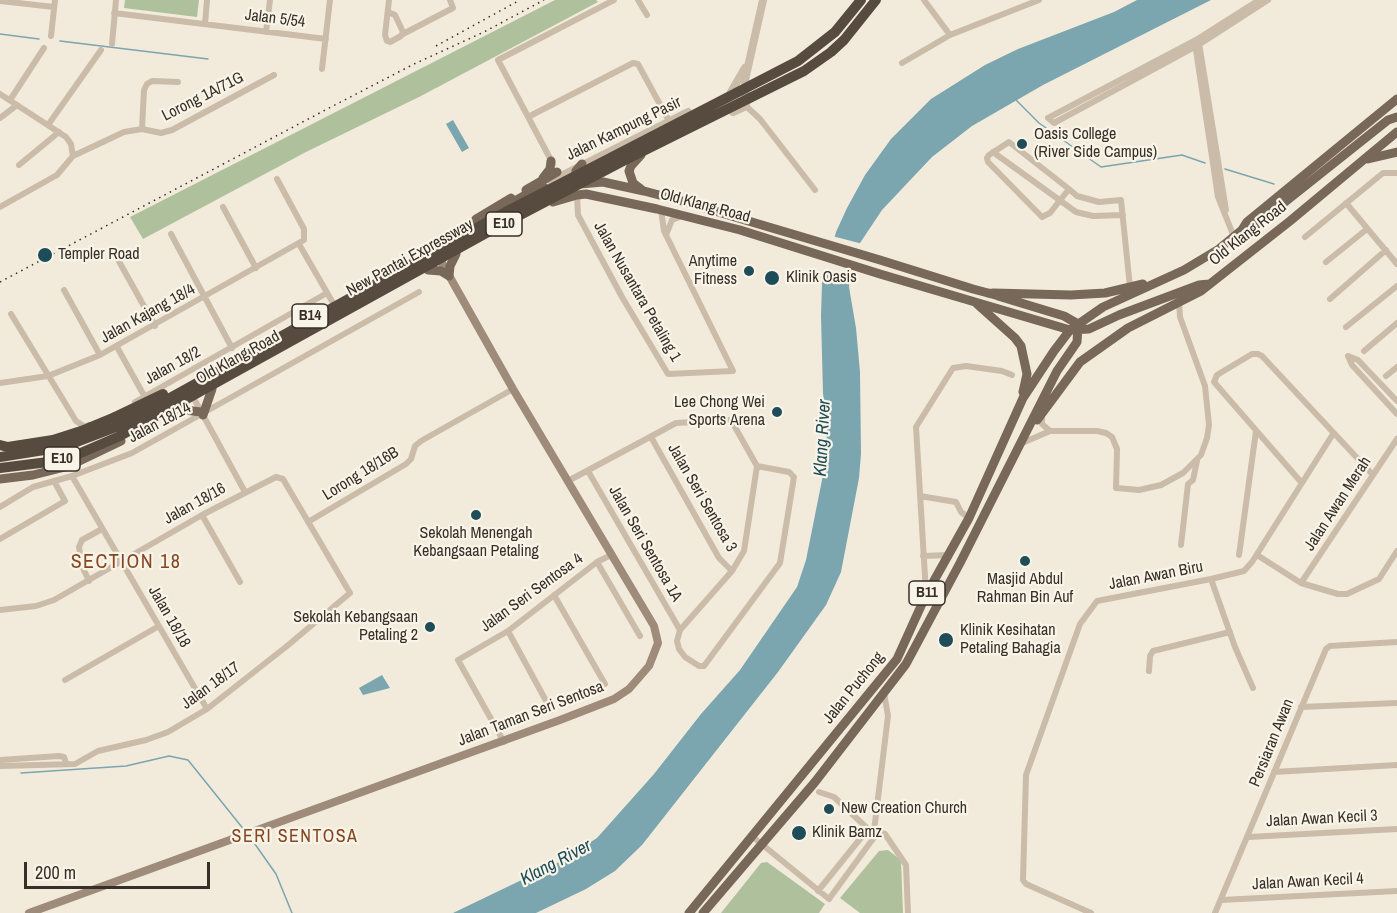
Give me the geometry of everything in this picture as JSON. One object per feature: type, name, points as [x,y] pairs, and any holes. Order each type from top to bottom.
[{"type":"highway","name":"New Pantai Expressway","points":[[0,455],[45,450],[92,437],[121,424],[219,372],[498,216],[798,61],[835,32],[861,0]]},
{"type":"highway","name":"New Pantai Expressway","points":[[0,469],[48,462],[76,455],[120,436],[512,220],[623,161],[804,71],[831,52],[876,0]]},
{"type":"highway","points":[[0,445],[8,447],[25,445],[81,431],[172,390],[219,372]]},
{"type":"main road","name":"Old Klang Road","points":[[1076,328],[1103,307],[1184,270],[1210,255],[1238,234],[1247,222],[1397,99]]},
{"type":"main road","points":[[1238,234],[1256,225],[1388,120],[1397,117]]},
{"type":"main road","name":"Old Klang Road","points":[[0,455],[64,442],[114,422],[147,401],[186,384],[531,192],[545,188],[577,190],[586,194],[639,204],[792,246],[975,302],[1076,328],[1096,327],[1119,315],[1199,285],[1209,284],[1397,132]]},
{"type":"main road","points":[[1362,161],[1397,152]]},
{"type":"main road","points":[[641,155],[629,171],[633,183],[644,190]]},
{"type":"main road","points":[[540,182],[548,173],[551,161]]},
{"type":"main road","points":[[577,190],[576,171],[582,164]]},
{"type":"main road","points":[[472,226],[476,219],[488,211],[558,174],[577,190],[584,189],[661,207],[683,216]]},
{"type":"main road","name":"Old Klang Road","points":[[0,479],[33,476],[60,468],[101,451],[535,210],[577,190],[603,182],[644,190],[1064,316],[1076,328]]},
{"type":"main road","name":"Jalan Taman Seri Sentosa","points":[[29,913],[504,742],[614,699],[629,689],[649,666],[658,643],[657,634],[513,389],[434,248]]},
{"type":"main road","points":[[428,270],[441,271],[449,276],[450,266],[456,254]]},
{"type":"main road","points":[[988,293],[1071,295],[1105,293],[1184,270]]},
{"type":"main road","points":[[1027,432],[1080,362],[1128,328],[1201,291],[1209,284]]},
{"type":"main road","points":[[975,302],[1022,346],[1027,374],[1023,398]]},
{"type":"main road","name":"Jalan Puchong","points":[[689,913],[897,659],[926,595],[969,518],[1023,398],[1054,351],[1076,328]]},
{"type":"main road","name":"Jalan Puchong","points":[[703,913],[765,848],[906,664],[1057,371],[1077,342],[1076,328]]},
{"type":"main road","points":[[177,409],[202,413],[212,389]]},
{"type":"main road","points":[[0,469],[49,465],[101,451]]},
{"type":"street","points":[[111,44],[116,0]]},
{"type":"street","points":[[205,24],[207,0]]},
{"type":"street","points":[[266,32],[270,0]]},
{"type":"street","points":[[322,69],[330,0]]},
{"type":"street","points":[[389,0],[385,35],[387,40],[393,41],[453,8],[452,3]]},
{"type":"street","points":[[558,174],[498,60],[614,0]]},
{"type":"street","points":[[638,0],[647,15]]},
{"type":"street","points":[[763,0],[745,80],[746,106],[760,119],[815,190]]},
{"type":"street","points":[[924,0],[950,35]]},
{"type":"street","points":[[902,63],[950,35],[1039,0]]},
{"type":"street","points":[[1259,0],[1197,43],[1048,118],[1054,123],[1197,43],[1268,0]]},
{"type":"street","points":[[0,1],[55,4],[51,36]]},
{"type":"street","points":[[388,12],[396,16],[403,34]]},
{"type":"street","name":"Jalan 5/54","points":[[114,13],[326,39]]},
{"type":"street","points":[[1197,43],[1218,197],[1227,220],[1238,234]]},
{"type":"street","points":[[10,100],[44,48]]},
{"type":"street","points":[[48,125],[101,50]]},
{"type":"street","points":[[731,92],[750,59]]},
{"type":"street","points":[[528,117],[633,63],[638,64],[669,122]]},
{"type":"street","name":"Lorong 1A/71G","points":[[73,156],[124,132],[142,129],[161,133],[172,130],[274,75]]},
{"type":"street","points":[[142,129],[144,90],[147,84],[152,81],[178,82]]},
{"type":"street","points":[[731,92],[741,90],[746,94]]},
{"type":"street","name":"Jalan Kampung Pasir","points":[[531,192],[558,174],[731,92]]},
{"type":"street","points":[[0,93],[67,138],[71,144],[73,156],[57,175],[0,207]]},
{"type":"street","points":[[0,118],[17,105]]},
{"type":"street","name":"Jalan Kampung Pasir","points":[[641,155],[746,106]]},
{"type":"street","points":[[19,165],[59,132]]},
{"type":"street","points":[[632,139],[627,145],[629,154],[641,155]]},
{"type":"street","points":[[1069,189],[1050,213],[1042,217],[988,162],[987,158],[1009,142],[1069,189],[1077,196],[1099,202],[1121,200],[1130,287]]},
{"type":"street","points":[[993,152],[1058,201],[1084,215],[1123,214]]},
{"type":"street","points":[[1305,237],[1384,172],[1397,173]]},
{"type":"street","points":[[277,179],[305,234],[304,240],[299,244],[333,303]]},
{"type":"street","name":"Jalan Nusantara Petaling 1","points":[[577,190],[578,215],[622,297],[668,374],[733,371],[666,235]]},
{"type":"street","points":[[1346,203],[1397,264]]},
{"type":"street","points":[[223,207],[256,268]]},
{"type":"street","points":[[661,210],[666,235]]},
{"type":"street","points":[[666,235],[672,220],[683,216]]},
{"type":"street","points":[[1326,262],[1367,229]]},
{"type":"street","points":[[171,234],[232,348]]},
{"type":"street","name":"Jalan Kajang 18/4","points":[[0,382],[48,376],[100,356],[299,244]]},
{"type":"street","points":[[1330,299],[1386,250]]},
{"type":"street","points":[[116,256],[155,326]]},
{"type":"street","points":[[1346,327],[1397,286]]},
{"type":"street","points":[[64,290],[100,356]]},
{"type":"street","name":"Jalan 18/14","points":[[0,507],[33,487],[72,476],[132,453],[419,292]]},
{"type":"street","name":"Jalan 18/2","points":[[48,376],[76,421],[86,427],[147,401],[327,293]]},
{"type":"street","points":[[1179,301],[1180,317],[1201,375],[1208,408],[1207,438],[1197,461],[1193,480],[1188,484]]},
{"type":"street","points":[[11,314],[48,376]]},
{"type":"street","points":[[1365,351],[1397,323]]},
{"type":"street","points":[[117,347],[147,401]]},
{"type":"street","points":[[1301,483],[1214,382],[1216,375],[1252,354],[1260,355],[1373,475]]},
{"type":"street","points":[[1397,401],[1358,360],[1348,356],[1352,365],[1397,414]]},
{"type":"street","points":[[926,595],[916,427],[952,368],[966,366],[1002,371],[1012,375]]},
{"type":"street","points":[[1386,376],[1397,367]]},
{"type":"street","points":[[186,384],[245,492]]},
{"type":"street","name":"Lorong 18/16B","points":[[308,522],[406,464],[421,441],[513,389]]},
{"type":"street","points":[[1042,414],[1042,425],[1050,431]]},
{"type":"street","points":[[568,481],[676,423],[731,420],[757,466],[744,552],[732,571],[680,630]]},
{"type":"street","points":[[1239,555],[1256,430]]},
{"type":"street","points":[[1020,444],[1050,431],[1106,433],[1112,437],[1117,449],[1116,489],[1139,490],[1161,485],[1197,461]]},
{"type":"street","name":"Jalan Awan Biru","points":[[1091,913],[1023,882],[1026,775],[1049,706],[1084,615],[1097,601],[1243,571],[1257,555],[1333,434]]},
{"type":"street","name":"Jalan Seri Sentosa 3","points":[[651,437],[719,558],[732,571]]},
{"type":"street","name":"Jalan Awan Merah","points":[[1302,583],[1397,439]]},
{"type":"street","name":"Jalan Seri Sentosa 1A","points":[[588,471],[680,630],[677,641],[679,650],[699,666],[704,666],[780,563],[794,477],[789,472],[757,466]]},
{"type":"street","name":"Jalan 18/18","points":[[72,476],[207,709]]},
{"type":"street","name":"Jalan 18/16","points":[[0,610],[36,606],[60,597],[202,515],[272,478],[281,477],[350,590],[349,594]]},
{"type":"street","points":[[1176,477],[1186,480],[1188,484],[1181,545]]},
{"type":"street","points":[[0,539],[65,501],[54,481]]},
{"type":"street","points":[[920,496],[956,502],[961,512],[969,518]]},
{"type":"street","points":[[202,515],[240,582]]},
{"type":"street","points":[[89,581],[82,566],[79,547],[82,540],[102,529]]},
{"type":"street","points":[[1257,555],[1302,583],[1338,594],[1347,594],[1380,579],[1397,551]]},
{"type":"street","name":"Jalan Seri Sentosa 4","points":[[504,742],[458,660],[508,631],[597,562],[611,555]]},
{"type":"street","points":[[923,556],[949,555]]},
{"type":"street","points":[[597,562],[640,636]]},
{"type":"street","points":[[1212,579],[1230,632],[1253,688]]},
{"type":"street","name":"Jalan 18/17","points":[[1,763],[68,764],[78,762],[98,751],[165,734],[207,709],[349,594]]},
{"type":"street","points":[[554,595],[605,684]]},
{"type":"street","points":[[65,680],[159,626]]},
{"type":"street","points":[[508,631],[551,710]]},
{"type":"street","points":[[1149,671],[1150,656],[1153,651],[1230,632]]},
{"type":"street","name":"Persiaran Awan","points":[[1215,913],[1327,648],[1397,642]]},
{"type":"street","points":[[753,837],[829,899],[873,831],[888,716],[884,693]]},
{"type":"street","points":[[1301,707],[1397,703]]},
{"type":"street","points":[[1274,772],[1397,765]]},
{"type":"street","points":[[819,792],[834,797],[873,831],[885,834],[906,865],[908,913]]},
{"type":"street","name":"Jalan Awan Kecil 3","points":[[1249,837],[1397,829]]},
{"type":"street","points":[[818,891],[873,831]]},
{"type":"street","name":"Jalan Awan Kecil 4","points":[[1221,900],[1397,891]]},
{"type":"green space","points":[[125,0],[199,0],[197,17],[124,8]]},
{"type":"green space","points":[[555,0],[596,0],[598,2],[421,96],[306,152],[143,239],[130,217]]},
{"type":"green space","points":[[888,850],[901,860],[903,913],[860,913],[840,898],[879,851]]},
{"type":"green space","points":[[767,862],[825,904],[819,913],[721,913],[761,863]]},
{"type":"water","points":[[1137,0],[1211,0],[1043,85],[972,126],[932,157],[882,210],[860,243],[849,287],[860,372],[859,478],[841,572],[826,605],[778,672],[642,845],[615,871],[586,889],[536,913],[453,913],[559,862],[597,838],[654,774],[701,714],[740,670],[797,587],[806,560],[826,460],[822,283],[836,232],[847,208],[865,175],[891,139],[931,99],[985,65],[1018,49],[1114,12]]},
{"type":"water","points":[[453,120],[469,148],[462,152],[446,124]]},
{"type":"water","points":[[382,675],[390,688],[363,695],[359,688]]},
{"type":"pier","points":[[832,236],[863,244],[856,262],[852,283],[822,273]]},
{"type":"waterway","points":[[0,34],[39,39]]},
{"type":"waterway","points":[[60,41],[208,59]]},
{"type":"waterway","points":[[1016,100],[1039,123],[1101,167],[1182,155],[1205,163]]},
{"type":"waterway","points":[[1225,169],[1274,184]]},
{"type":"waterway","points":[[21,773],[126,766],[169,756],[188,760],[245,831]]},
{"type":"waterway","points":[[250,837],[276,874],[292,913]]},
{"type":"railway","points":[[436,46],[520,0]]},
{"type":"railway","points":[[0,282],[331,107],[544,0]]},
{"type":"place","name":"Oasis College (River Side Campus)","points":[[1022,144]]},
{"type":"place","name":"Templer Road","points":[[45,255]]},
{"type":"place","name":"Anytime Fitness","points":[[749,271]]},
{"type":"place","name":"Klinik Oasis","points":[[772,278]]},
{"type":"place","name":"Lee Chong Wei Sports Arena","points":[[777,412]]},
{"type":"place","name":"Sekolah Menengah Kebangsaan Petaling","points":[[476,515]]},
{"type":"place","name":"Masjid Abdul Rahman Bin Auf","points":[[1025,561]]},
{"type":"place","name":"Sekolah Kebangsaan Petaling 2","points":[[430,627]]},
{"type":"place","name":"Klinik Kesihatan Petaling Bahagia","points":[[946,640]]},
{"type":"place","name":"New Creation Church","points":[[829,809]]},
{"type":"place","name":"Klinik Bamz","points":[[799,833]]},
{"type":"district","name":"SECTION 18","points":[[126,563]]},
{"type":"district","name":"SERI SENTOSA","points":[[295,837]]},
{"type":"water label","name":"Klang River","points":[[823,438]]},
{"type":"water label","name":"Klang River","points":[[556,863]]}]
